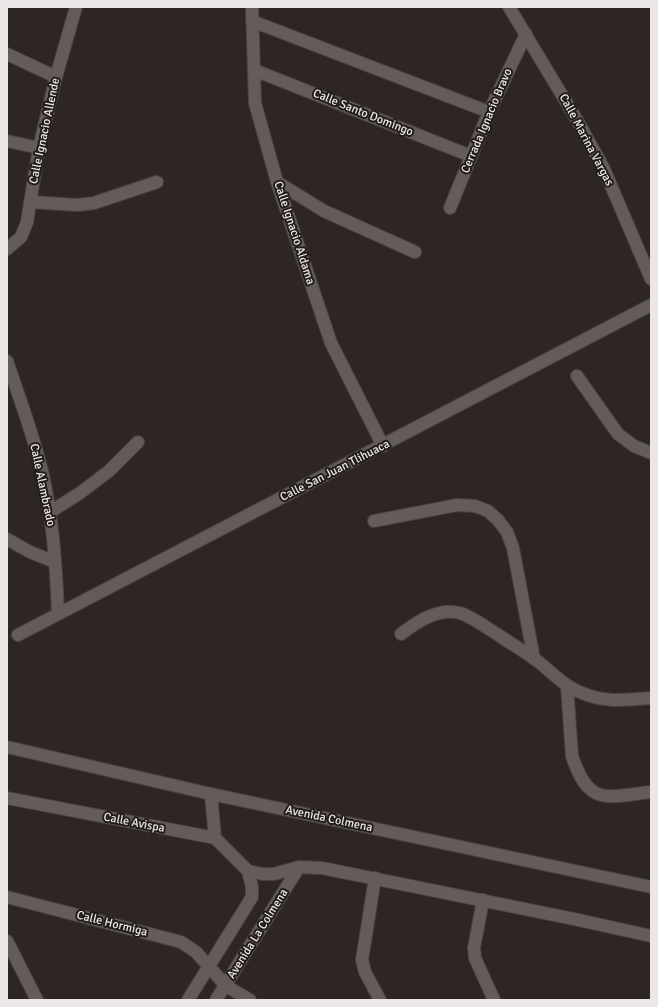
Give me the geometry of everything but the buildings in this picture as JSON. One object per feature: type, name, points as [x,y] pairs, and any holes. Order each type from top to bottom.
[{"type":"street","name":"Calle Ignacio Allende","points":[[7,249],[21,238],[27,222],[39,148],[56,77],[76,7]]},
{"type":"street","name":"Calle Ignacio Aldama","points":[[252,7],[255,103],[277,182],[331,342],[383,446]]},
{"type":"street","name":"Calle Marina Vargas","points":[[509,7],[578,120],[604,169],[651,278]]},
{"type":"street","points":[[252,21],[489,112]]},
{"type":"street","name":"Cerrada Ignacio Bravo","points":[[450,208],[489,112],[526,34]]},
{"type":"street","points":[[7,54],[56,77]]},
{"type":"street","name":"Calle Santo Domingo","points":[[254,70],[471,156]]},
{"type":"street","points":[[7,142],[39,148]]},
{"type":"street","points":[[30,202],[78,205],[94,203],[157,182]]},
{"type":"street","points":[[277,182],[324,211],[415,252]]},
{"type":"street","name":"Calle San Juan Tlihuaca","points":[[18,635],[651,305]]},
{"type":"street","name":"Calle Alambrado","points":[[7,361],[29,426],[42,471],[50,512],[58,613]]},
{"type":"street","points":[[577,376],[618,434],[634,446],[651,453]]},
{"type":"street","points":[[50,512],[80,493],[109,470],[138,442]]},
{"type":"street","points":[[374,521],[457,505],[475,506],[488,511],[498,520],[507,532],[513,548],[534,659]]},
{"type":"street","points":[[7,539],[30,552],[55,562]]},
{"type":"street","points":[[401,634],[418,622],[432,615],[445,612],[458,612],[470,617],[534,659],[567,686],[581,693],[612,701],[651,698]]},
{"type":"street","points":[[567,686],[572,756],[587,787],[605,797],[651,792]]},
{"type":"street","name":"Avenida Colmena","points":[[7,747],[211,794],[651,887]]},
{"type":"street","points":[[211,794],[215,838],[248,871],[262,874],[274,874],[299,867],[322,868],[483,900],[651,936]]},
{"type":"street","name":"Calle Avispa","points":[[7,798],[215,838]]},
{"type":"street","name":"Avenida La Colmena","points":[[216,1000],[299,867]]},
{"type":"street","name":"Avenida La Colmena","points":[[188,1000],[252,897],[252,887],[248,871]]},
{"type":"street","points":[[374,878],[362,960],[365,972],[380,1000]]},
{"type":"street","name":"Calle Hormiga","points":[[7,897],[180,942],[196,952],[226,986],[250,1000]]},
{"type":"street","points":[[483,900],[474,948],[474,958],[494,1000]]},
{"type":"street","points":[[7,940],[37,1000]]}]
